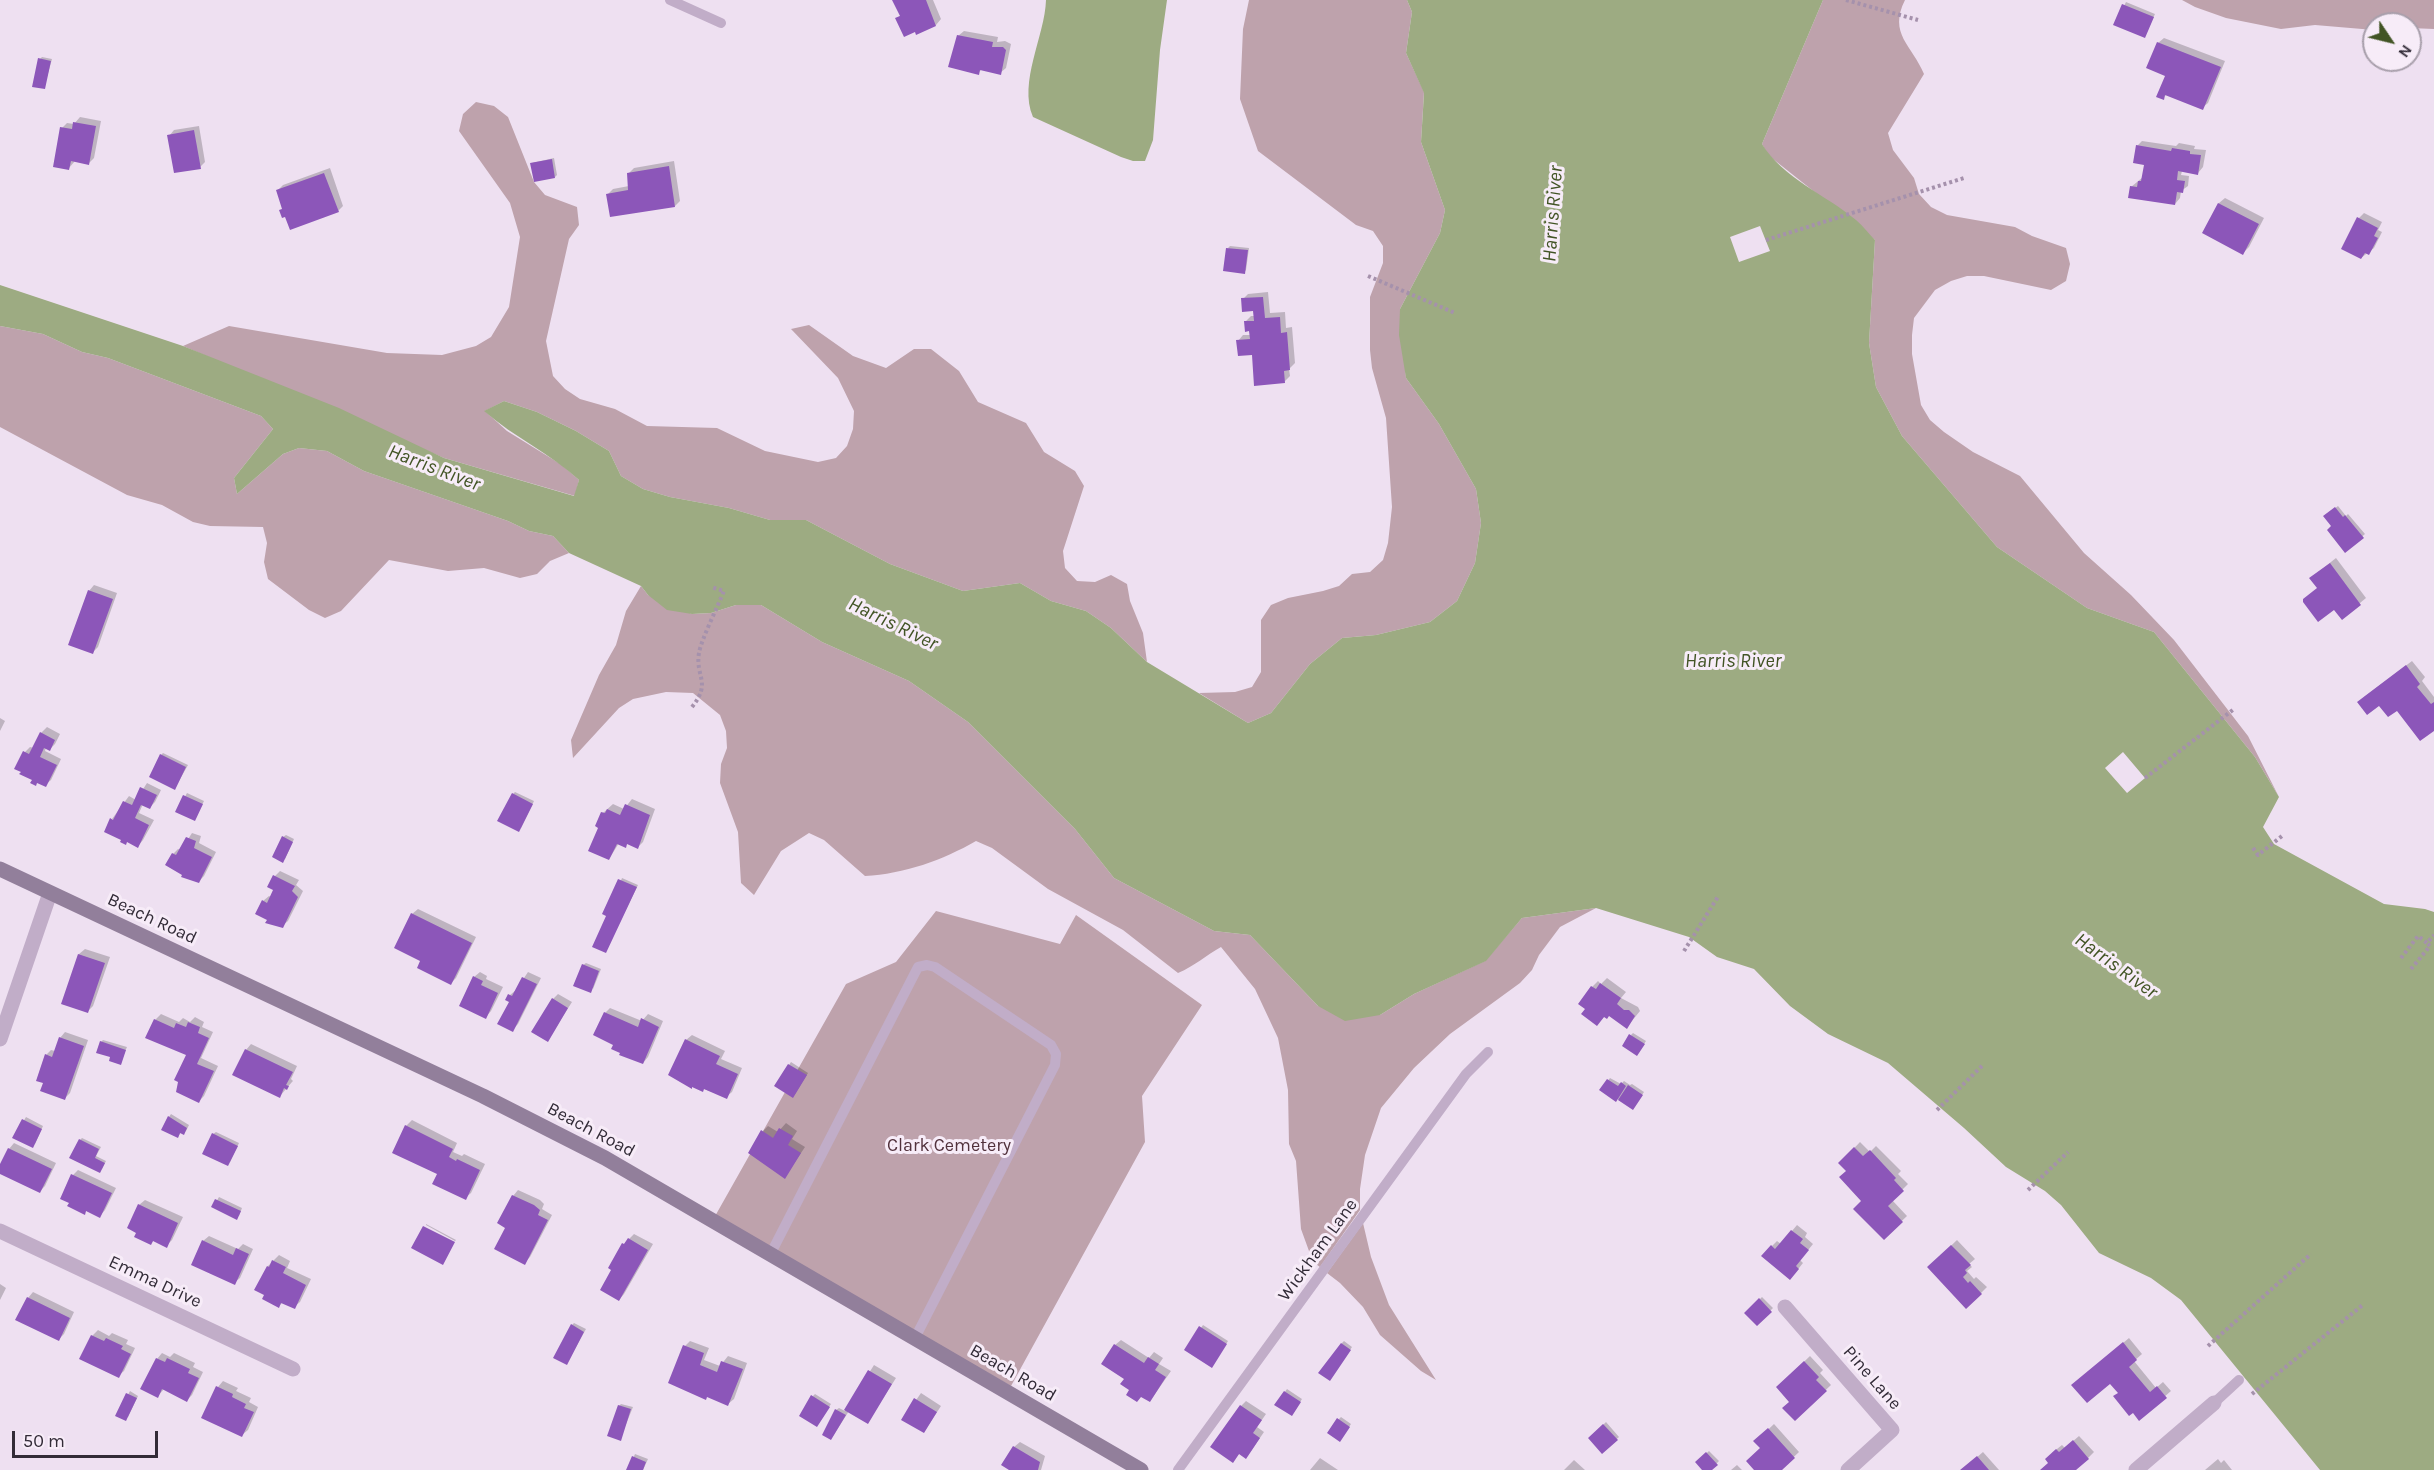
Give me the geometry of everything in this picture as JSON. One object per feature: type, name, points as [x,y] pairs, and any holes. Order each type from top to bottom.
[{"type":"street","name":"Beach Road","points":[[0,869],[493,1101],[605,1158],[1141,1470]]},
{"type":"street","points":[[0,1039],[50,893]]},
{"type":"street","name":"Emma Drive","points":[[0,1231],[293,1369]]},
{"type":"street","name":"Pine Lane","points":[[1785,1307],[1892,1431],[1848,1470]]},
{"type":"street","points":[[2136,1470],[2214,1403]]},
{"type":"lane","points":[[670,0],[721,23]]},
{"type":"lane","points":[[770,1255],[918,967],[927,964],[935,967],[1051,1045],[1056,1054],[1055,1065],[915,1338]]},
{"type":"lane","name":"Wickham Lane","points":[[1178,1470],[1466,1074],[1488,1052]]},
{"type":"lane","points":[[2214,1403],[2239,1380]]},
{"type":"path","points":[[1846,0],[1918,20]]},
{"type":"path","points":[[1766,240],[1964,178]]},
{"type":"path","points":[[1368,276],[1455,313]]},
{"type":"path","points":[[693,707],[700,698],[704,683],[699,654],[724,591],[711,587]]},
{"type":"path","points":[[2145,778],[2234,709]]},
{"type":"path","points":[[2253,848],[2258,855],[2282,836]]},
{"type":"path","points":[[1684,951],[1719,895]]},
{"type":"path","points":[[2427,943],[2434,935]]},
{"type":"path","points":[[2401,958],[2418,936],[2430,946],[2411,969]]},
{"type":"path","points":[[1937,1110],[1984,1064]]},
{"type":"path","points":[[2028,1190],[2068,1152]]},
{"type":"path","points":[[2208,1346],[2311,1254]]},
{"type":"path","points":[[2252,1394],[2364,1304]]},
{"type":"green space","points":[[1249,0],[1407,0],[1412,12],[1406,53],[1424,92],[1421,142],[1445,210],[1440,233],[1400,309],[1406,378],[1439,424],[1476,489],[1481,523],[1475,563],[1457,601],[1430,622],[1376,635],[1342,638],[1310,664],[1271,713],[1248,723],[1199,693],[1235,692],[1252,687],[1261,672],[1261,620],[1271,605],[1288,598],[1339,586],[1352,574],[1370,572],[1383,560],[1388,543],[1392,507],[1386,418],[1372,368],[1370,350],[1370,297],[1383,263],[1383,246],[1373,231],[1356,225],[1258,151],[1240,99],[1243,29]]},
{"type":"green space","points":[[1823,0],[1905,0],[1900,12],[1900,31],[1924,74],[1888,133],[1893,150],[1914,178],[1919,194],[1931,207],[1947,215],[2015,227],[2032,236],[2066,248],[2070,264],[2066,281],[2051,290],[1984,276],[1967,276],[1951,281],[1935,290],[1914,318],[1912,354],[1921,405],[1930,420],[1944,432],[1973,452],[2020,476],[2084,553],[2131,595],[2174,640],[2248,736],[2279,797],[2255,757],[2154,632],[2087,608],[1997,547],[1902,436],[1876,387],[1869,343],[1875,240],[1768,155],[1762,144]]},
{"type":"green space","points":[[2182,0],[2434,0],[2434,29],[2422,28],[2422,12],[2362,12],[2362,29],[2315,25],[2281,29],[2226,18]]},
{"type":"green space","points":[[476,102],[494,106],[508,117],[534,182],[545,195],[577,207],[579,225],[569,239],[546,341],[553,376],[565,389],[580,399],[615,409],[647,426],[717,428],[765,451],[818,462],[836,458],[847,446],[853,429],[854,411],[838,378],[791,329],[809,325],[853,356],[886,368],[914,349],[931,349],[959,371],[978,402],[1026,423],[1044,452],[1075,471],[1084,486],[1063,551],[1065,568],[1077,581],[1095,582],[1111,575],[1127,584],[1130,601],[1143,633],[1147,662],[1111,628],[1086,611],[1051,601],[1020,583],[963,591],[890,564],[806,520],[770,520],[729,508],[670,497],[643,489],[621,476],[609,451],[576,431],[537,412],[504,401],[485,411],[507,431],[562,465],[579,480],[575,496],[444,458],[183,346],[229,326],[387,353],[442,355],[476,346],[491,337],[509,307],[520,237],[510,203],[459,131],[463,114]]},
{"type":"green space","points":[[0,326],[43,334],[82,352],[108,358],[261,416],[273,429],[234,478],[237,494],[283,454],[299,448],[327,451],[364,471],[508,521],[529,531],[553,536],[569,553],[550,561],[537,574],[520,578],[484,568],[448,571],[389,560],[341,611],[325,618],[309,610],[268,579],[264,562],[267,543],[263,527],[210,526],[193,522],[162,505],[127,495],[0,427]]},
{"type":"green space","points":[[641,586],[648,595],[692,614],[711,613],[736,605],[761,605],[822,642],[909,681],[968,722],[1075,829],[1114,878],[1214,931],[1250,935],[1318,1006],[1380,1015],[1414,994],[1485,961],[1522,918],[1596,908],[1560,927],[1539,955],[1532,970],[1520,983],[1450,1034],[1414,1068],[1381,1108],[1365,1155],[1360,1189],[1360,1210],[1320,1267],[1313,1262],[1301,1229],[1296,1161],[1289,1144],[1288,1090],[1278,1038],[1255,989],[1221,947],[1178,973],[1123,930],[1048,889],[992,848],[976,841],[923,865],[880,875],[865,876],[824,840],[809,833],[781,851],[754,895],[741,883],[738,832],[720,783],[721,764],[727,748],[726,731],[720,715],[693,693],[666,692],[633,699],[619,708],[573,758],[571,740],[599,675],[616,645],[626,611]]},
{"type":"green space","name":"Clark Cemetery","points":[[936,911],[1060,944],[1076,915],[1202,1005],[1142,1096],[1145,1142],[1011,1386],[714,1218],[846,984],[896,962]]},
{"type":"green space","points":[[1363,1223],[1371,1257],[1389,1305],[1436,1380],[1421,1371],[1380,1335],[1363,1307],[1327,1273]]},
{"type":"water","points":[[1046,0],[1167,0],[1160,50],[1153,140],[1145,161],[1133,161],[1121,157],[1033,117],[1029,103],[1030,74],[1045,14]]},
{"type":"water","name":"Harris River","points":[[1407,0],[1823,0],[1762,144],[1781,167],[1856,220],[1875,240],[1869,343],[1876,387],[1902,436],[1997,547],[2087,608],[2154,632],[2255,757],[2279,797],[2263,827],[2274,844],[2384,904],[2434,912],[2434,1470],[2320,1470],[2181,1300],[2151,1278],[2099,1253],[2061,1205],[2045,1191],[2006,1167],[1888,1063],[1828,1034],[1790,1006],[1754,969],[1717,957],[1689,937],[1596,908],[1522,918],[1486,961],[1414,994],[1380,1015],[1345,1021],[1318,1006],[1250,935],[1214,931],[1114,878],[1075,829],[968,722],[909,681],[822,642],[761,605],[736,605],[711,613],[692,614],[667,610],[648,595],[641,586],[569,553],[553,536],[529,531],[508,521],[364,471],[327,451],[299,448],[283,454],[237,494],[234,478],[273,429],[261,416],[108,358],[82,352],[43,334],[0,326],[0,285],[183,346],[339,408],[444,458],[574,496],[579,480],[484,411],[504,401],[537,412],[576,431],[609,451],[621,476],[643,489],[670,497],[729,508],[770,520],[806,520],[890,564],[963,591],[1020,583],[1051,601],[1086,611],[1111,628],[1147,662],[1248,723],[1271,713],[1310,664],[1342,638],[1376,635],[1430,622],[1457,601],[1475,563],[1481,523],[1476,489],[1439,424],[1406,378],[1399,335],[1400,309],[1440,233],[1445,210],[1421,142],[1424,93],[1406,53],[1412,12]]},
{"type":"pier","points":[[1760,226],[1770,251],[1739,262],[1730,237]]},
{"type":"pier","points":[[2123,752],[2145,778],[2127,793],[2105,768]]},
{"type":"building","points":[[892,0],[926,0],[936,26],[916,35],[915,32],[904,37],[895,18],[900,16]]},
{"type":"building","points":[[2122,4],[2154,17],[2145,38],[2113,25]]},
{"type":"building","points":[[957,35],[993,42],[992,47],[1003,47],[1006,50],[1001,75],[980,70],[979,75],[948,67]]},
{"type":"building","points":[[2157,42],[2221,67],[2203,110],[2165,95],[2164,100],[2156,97],[2165,76],[2146,68]]},
{"type":"building","points":[[38,58],[51,61],[45,89],[32,87]]},
{"type":"building","points":[[73,122],[96,126],[89,165],[71,161],[69,170],[53,167],[60,127],[72,129]]},
{"type":"building","points":[[194,130],[201,169],[174,173],[167,135]]},
{"type":"building","points":[[2136,145],[2171,151],[2172,148],[2201,155],[2198,175],[2178,171],[2177,180],[2185,181],[2183,193],[2177,192],[2175,205],[2128,198],[2130,186],[2137,187],[2138,181],[2141,181],[2144,165],[2133,163]]},
{"type":"building","points":[[552,159],[555,178],[534,182],[530,163]]},
{"type":"building","points":[[669,166],[675,207],[610,217],[606,194],[628,190],[627,173]]},
{"type":"building","points":[[324,173],[339,212],[290,230],[285,217],[282,218],[279,210],[282,209],[276,190]]},
{"type":"building","points":[[2218,203],[2259,224],[2243,255],[2202,233]]},
{"type":"building","points":[[2357,217],[2378,228],[2374,236],[2378,238],[2369,255],[2365,253],[2361,259],[2341,249]]},
{"type":"building","points":[[1226,248],[1248,250],[1245,274],[1223,271]]},
{"type":"building","points":[[1263,297],[1265,318],[1280,317],[1281,333],[1287,332],[1290,370],[1284,371],[1285,383],[1254,386],[1252,355],[1238,356],[1236,340],[1250,339],[1249,331],[1245,332],[1244,321],[1254,321],[1253,311],[1242,312],[1241,298]]},
{"type":"building","points":[[2335,507],[2343,517],[2345,515],[2364,538],[2345,553],[2327,530],[2331,526],[2323,516]]},
{"type":"building","points":[[2330,563],[2361,605],[2342,620],[2334,610],[2318,622],[2303,599],[2317,588],[2309,578]]},
{"type":"building","points":[[88,590],[113,599],[93,654],[68,645]]},
{"type":"building","points":[[2406,665],[2420,684],[2417,687],[2431,704],[2434,702],[2434,731],[2420,741],[2397,711],[2388,717],[2379,706],[2367,715],[2357,702]]},
{"type":"building","points":[[40,732],[55,740],[50,751],[44,748],[40,757],[57,765],[46,787],[30,783],[32,780],[14,769],[23,751],[29,754]]},
{"type":"building","points":[[160,754],[186,767],[175,790],[149,777]]},
{"type":"building","points":[[140,787],[157,795],[150,809],[141,805],[135,818],[149,825],[138,848],[127,842],[126,845],[104,832],[110,818],[113,820],[123,801],[132,805]]},
{"type":"building","points":[[512,793],[533,804],[519,832],[497,821]]},
{"type":"building","points":[[183,795],[203,804],[195,821],[175,812]]},
{"type":"building","points":[[625,804],[650,815],[638,849],[627,844],[626,848],[617,844],[609,860],[588,851],[598,828],[595,826],[601,812],[605,813],[607,809],[620,815]]},
{"type":"building","points":[[282,836],[293,842],[283,863],[272,857]]},
{"type":"building","points":[[186,837],[196,841],[194,848],[212,857],[199,883],[181,877],[182,875],[165,865],[172,853],[176,855]]},
{"type":"building","points":[[273,875],[295,886],[292,891],[298,897],[283,928],[265,923],[267,920],[255,914],[262,900],[267,903],[273,890],[267,887]]},
{"type":"building","points":[[618,879],[637,887],[606,953],[592,947],[606,916],[602,914]]},
{"type":"building","points":[[411,913],[472,943],[451,985],[417,968],[420,961],[394,948]]},
{"type":"building","points":[[78,954],[105,963],[88,1013],[61,1004]]},
{"type":"building","points":[[582,964],[599,971],[591,993],[573,986]]},
{"type":"building","points":[[473,976],[483,981],[481,985],[498,993],[486,1019],[459,1006]]},
{"type":"building","points":[[522,977],[537,984],[513,1032],[497,1024],[509,1002],[505,1000],[508,994],[512,996]]},
{"type":"building","points":[[1600,983],[1621,998],[1617,1004],[1635,1016],[1627,1029],[1609,1016],[1607,1019],[1604,1017],[1597,1026],[1581,1014],[1585,1009],[1578,1004],[1591,986],[1596,989]]},
{"type":"building","points":[[552,998],[568,1008],[548,1042],[531,1032]]},
{"type":"building","points":[[604,1012],[638,1027],[641,1018],[659,1027],[643,1064],[619,1055],[620,1053],[611,1049],[613,1045],[593,1035]]},
{"type":"building","points":[[154,1019],[174,1028],[176,1023],[186,1027],[188,1022],[200,1027],[198,1033],[209,1038],[197,1064],[214,1071],[199,1103],[176,1092],[178,1082],[174,1080],[186,1055],[145,1038]]},
{"type":"building","points":[[1629,1034],[1645,1044],[1637,1056],[1622,1046]]},
{"type":"building","points":[[59,1037],[84,1046],[65,1100],[40,1091],[43,1083],[36,1081],[45,1054],[52,1057]]},
{"type":"building","points":[[685,1039],[720,1056],[716,1064],[738,1074],[727,1099],[704,1089],[703,1092],[692,1087],[692,1089],[668,1075]]},
{"type":"building","points":[[100,1041],[126,1050],[121,1065],[109,1061],[110,1057],[96,1053]]},
{"type":"building","points":[[245,1049],[293,1072],[286,1085],[289,1086],[287,1090],[284,1088],[280,1098],[232,1075]]},
{"type":"building","points":[[788,1064],[807,1075],[793,1098],[774,1086]]},
{"type":"building","points":[[1607,1079],[1618,1086],[1621,1082],[1626,1086],[1616,1102],[1599,1090]]},
{"type":"building","points":[[1628,1085],[1643,1095],[1633,1110],[1618,1100]]},
{"type":"building","points":[[168,1116],[187,1128],[184,1135],[180,1133],[178,1138],[161,1130]]},
{"type":"building","points":[[22,1119],[42,1129],[33,1148],[12,1138]]},
{"type":"building","points":[[405,1125],[453,1149],[449,1157],[480,1170],[466,1200],[432,1184],[437,1174],[392,1153]]},
{"type":"building","points":[[779,1128],[793,1136],[788,1145],[801,1153],[785,1179],[748,1153],[761,1130],[773,1138]]},
{"type":"building","points":[[212,1133],[238,1146],[228,1166],[202,1154]]},
{"type":"building","points":[[79,1139],[99,1149],[95,1158],[105,1163],[100,1173],[69,1158]]},
{"type":"building","points":[[1854,1147],[1863,1156],[1870,1150],[1896,1178],[1894,1180],[1904,1191],[1888,1206],[1903,1222],[1884,1240],[1853,1209],[1861,1201],[1839,1177],[1846,1171],[1838,1163]]},
{"type":"building","points":[[8,1148],[52,1169],[40,1193],[0,1174],[0,1164]]},
{"type":"building","points":[[71,1174],[112,1193],[100,1218],[86,1211],[85,1215],[67,1206],[69,1203],[60,1199]]},
{"type":"building","points":[[512,1195],[534,1205],[540,1210],[538,1215],[548,1220],[525,1265],[494,1249],[505,1228],[497,1223]]},
{"type":"building","points":[[215,1199],[241,1211],[237,1220],[211,1207]]},
{"type":"building","points":[[138,1204],[178,1223],[167,1248],[153,1241],[151,1245],[134,1237],[136,1233],[127,1228]]},
{"type":"building","points":[[423,1226],[455,1242],[443,1265],[411,1248]]},
{"type":"building","points":[[1791,1230],[1803,1239],[1800,1243],[1809,1250],[1796,1266],[1799,1269],[1790,1280],[1761,1256],[1771,1245],[1775,1249]]},
{"type":"building","points":[[628,1238],[648,1250],[619,1301],[600,1290],[611,1270],[608,1268],[622,1243],[624,1244]]},
{"type":"building","points":[[202,1240],[233,1255],[236,1248],[249,1254],[235,1285],[191,1265]]},
{"type":"building","points":[[1951,1245],[1971,1265],[1965,1270],[1967,1273],[1963,1277],[1982,1294],[1966,1309],[1927,1267]]},
{"type":"building","points":[[272,1260],[286,1267],[283,1273],[306,1285],[295,1309],[281,1303],[279,1308],[262,1299],[264,1295],[254,1290]]},
{"type":"building","points":[[27,1297],[70,1318],[59,1341],[15,1320]]},
{"type":"building","points":[[1759,1298],[1772,1312],[1757,1326],[1744,1313]]},
{"type":"building","points":[[571,1324],[584,1332],[567,1365],[553,1358]]},
{"type":"building","points":[[1199,1326],[1227,1344],[1212,1368],[1184,1350]]},
{"type":"building","points":[[91,1335],[104,1341],[106,1338],[123,1346],[121,1349],[131,1354],[119,1378],[79,1359]]},
{"type":"building","points":[[2123,1342],[2137,1360],[2129,1367],[2150,1392],[2157,1386],[2167,1398],[2139,1421],[2133,1413],[2129,1416],[2113,1396],[2118,1393],[2110,1384],[2087,1403],[2071,1385]]},
{"type":"building","points":[[1341,1343],[1351,1350],[1330,1381],[1318,1373]]},
{"type":"building","points":[[1114,1344],[1144,1363],[1148,1357],[1159,1364],[1155,1370],[1166,1377],[1150,1402],[1141,1397],[1137,1402],[1126,1395],[1129,1390],[1120,1384],[1124,1379],[1101,1364]]},
{"type":"building","points":[[683,1345],[704,1353],[700,1365],[717,1372],[721,1361],[743,1369],[728,1406],[707,1397],[706,1400],[668,1383]]},
{"type":"building","points":[[156,1358],[165,1362],[167,1358],[190,1369],[188,1373],[199,1378],[187,1402],[162,1389],[158,1398],[140,1389]]},
{"type":"building","points":[[1804,1361],[1819,1377],[1816,1380],[1827,1391],[1795,1421],[1782,1408],[1789,1402],[1776,1387]]},
{"type":"building","points":[[868,1370],[892,1384],[868,1424],[844,1410]]},
{"type":"building","points":[[216,1386],[233,1394],[232,1397],[246,1404],[244,1408],[254,1412],[242,1437],[201,1418]]},
{"type":"building","points":[[1284,1391],[1301,1402],[1292,1416],[1274,1405]]},
{"type":"building","points":[[126,1393],[137,1398],[126,1421],[115,1416]]},
{"type":"building","points":[[811,1395],[830,1407],[817,1427],[799,1416]]},
{"type":"building","points":[[914,1398],[937,1412],[924,1433],[901,1420]]},
{"type":"building","points":[[618,1405],[631,1409],[621,1441],[607,1436]]},
{"type":"building","points":[[1240,1405],[1262,1420],[1253,1433],[1260,1438],[1246,1459],[1239,1454],[1233,1463],[1210,1447]]},
{"type":"building","points":[[835,1409],[846,1415],[831,1440],[822,1435]]},
{"type":"building","points":[[1337,1418],[1350,1427],[1340,1442],[1327,1433]]},
{"type":"building","points":[[1603,1424],[1618,1440],[1602,1454],[1588,1438]]},
{"type":"building","points":[[1768,1428],[1795,1458],[1782,1470],[1754,1470],[1746,1461],[1760,1448],[1753,1441]]},
{"type":"building","points":[[2073,1440],[2089,1459],[2076,1470],[2040,1470],[2048,1463],[2045,1459],[2056,1449],[2059,1452]]},
{"type":"building","points":[[1013,1446],[1040,1462],[1038,1470],[1009,1470],[1001,1465]]},
{"type":"building","points":[[1706,1452],[1718,1465],[1712,1470],[1702,1470],[1695,1462]]},
{"type":"building","points":[[632,1456],[646,1462],[643,1470],[626,1470]]},
{"type":"building","points":[[1977,1456],[1989,1470],[1960,1470]]}]
